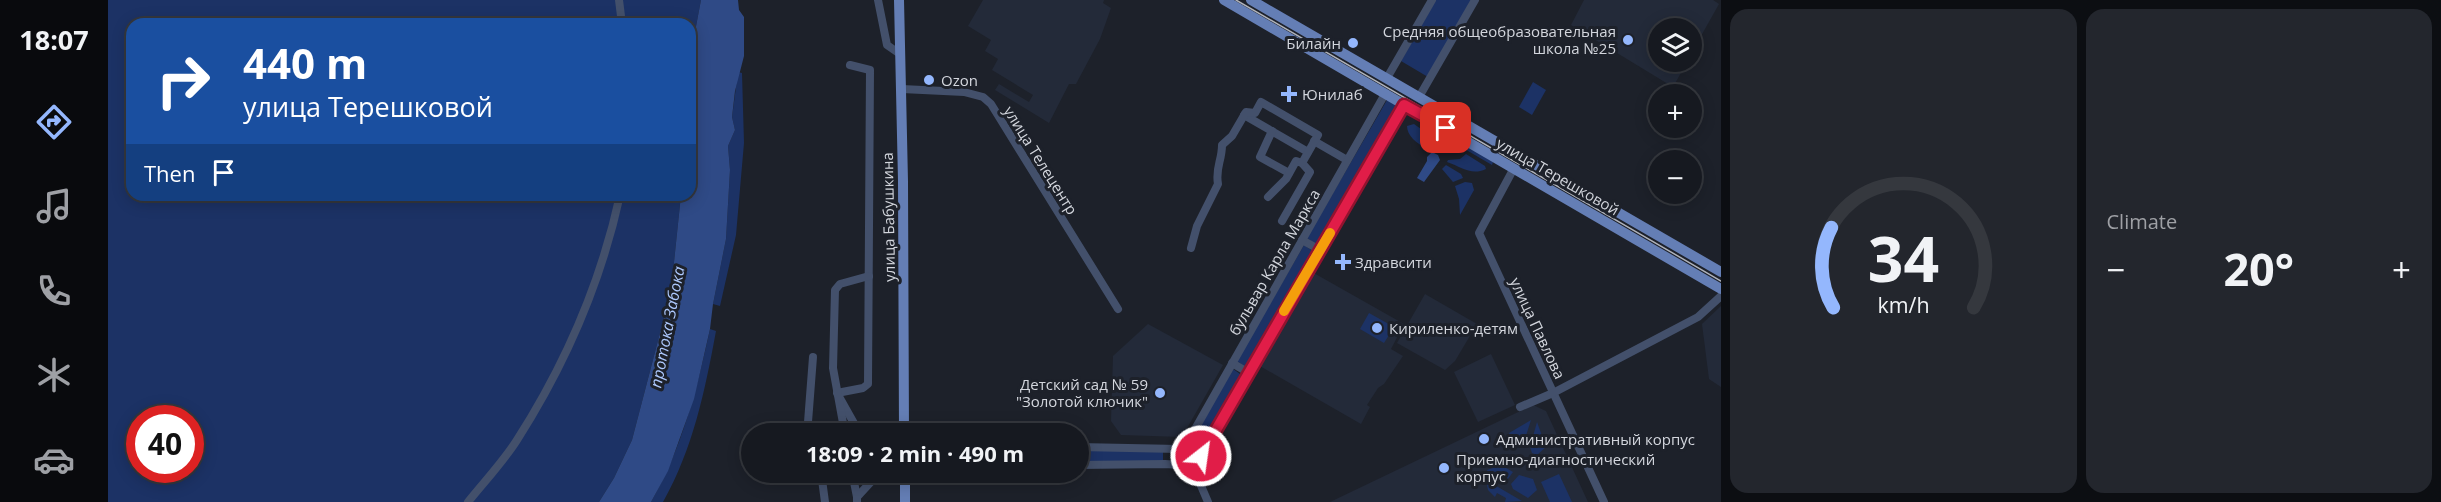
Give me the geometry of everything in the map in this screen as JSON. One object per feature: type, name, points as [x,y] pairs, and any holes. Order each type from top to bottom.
[{"type":"main road","name":"улица Бабушкина","points":[[899,0],[902,89],[904,423]]},
{"type":"main road","name":"улица Терешковой","points":[[1224,0],[1721,288]]},
{"type":"main road","name":"улица Терешковой","points":[[1251,0],[1721,272]]},
{"type":"main road","points":[[1515,168],[1521,156]]},
{"type":"main road","points":[[905,483],[905,502]]},
{"type":"street","points":[[619,0],[621,18]]},
{"type":"street","points":[[878,0],[887,45],[900,54]]},
{"type":"street","points":[[1387,78],[1432,0]]},
{"type":"street","points":[[1419,97],[1475,0]]},
{"type":"street","points":[[837,393],[863,388],[868,384],[870,70],[850,65]]},
{"type":"street","name":"улица Телецентр","points":[[902,89],[964,92],[983,97],[991,104],[1118,309]]},
{"type":"street","name":"бульвар Карла Маркса","points":[[1183,447],[1385,93]]},
{"type":"street","points":[[1191,248],[1197,226],[1218,184],[1216,172],[1222,156],[1222,145],[1261,102],[1318,135],[1302,163]]},
{"type":"street","points":[[1089,465],[1181,465],[1187,468],[1199,463],[1404,105]]},
{"type":"street","points":[[1250,116],[1308,152]]},
{"type":"street","points":[[1272,131],[1260,156],[1289,172]]},
{"type":"street","points":[[1314,141],[1347,160]]},
{"type":"street","points":[[1268,197],[1296,161],[1302,163],[1310,172],[1282,221]]},
{"type":"street","name":"улица Павлова","points":[[1515,168],[1479,231],[1604,502]]},
{"type":"street","points":[[468,502],[516,441],[552,379],[587,306],[610,241],[619,201]]},
{"type":"street","points":[[1302,240],[1320,250]]},
{"type":"street","points":[[843,423],[832,343],[835,291],[840,284],[869,276]]},
{"type":"street","points":[[1520,407],[1553,393],[1698,317],[1721,296]]},
{"type":"street","points":[[808,423],[813,357]]},
{"type":"street","points":[[1232,363],[1249,373]]},
{"type":"street","points":[[837,393],[854,423]]},
{"type":"street","points":[[1089,447],[1197,447],[1201,456]]},
{"type":"street","points":[[1181,465],[1178,459],[1183,447]]},
{"type":"street","points":[[1193,467],[1208,502]]},
{"type":"street","points":[[822,483],[825,502]]},
{"type":"street","points":[[854,483],[857,499]]},
{"type":"street","points":[[857,499],[871,483]]},
{"type":"shaded area","points":[[108,0],[701,0],[696,26],[696,18],[126,18],[126,201],[680,201],[671,291],[632,440],[614,478],[599,502],[108,502]]},
{"type":"shaded area","points":[[983,0],[1104,0],[1103,3],[1111,8],[1100,39],[1076,84],[1069,84],[1049,123],[995,90],[999,84],[1029,102],[1033,95],[992,70],[998,59],[985,51],[991,40],[968,26]]},
{"type":"shaded area","points":[[1436,0],[1472,0],[1428,77],[1401,61]]},
{"type":"shaded area","name":"Средняя общеобразовательная школа №25","points":[[1584,0],[1713,0],[1719,4],[1702,34],[1702,18],[1648,18],[1648,72],[1571,25]]},
{"type":"shaded area","points":[[738,72],[742,73],[744,143],[736,235],[720,306],[713,304],[726,239],[730,170],[728,146],[735,130],[732,117]]},
{"type":"shaded area","name":"Средняя общеобразовательная школа №25","points":[[1648,72],[1681,72],[1675,84],[1668,84]]},
{"type":"shaded area","points":[[1533,82],[1546,90],[1532,115],[1519,107]]},
{"type":"shaded area","points":[[1387,100],[1397,106],[1317,245],[1307,238]]},
{"type":"shaded area","points":[[1429,123],[1493,162],[1492,165],[1427,127]]},
{"type":"shaded area","points":[[1414,124],[1421,129],[1421,139],[1427,146],[1425,148],[1409,133],[1407,126]]},
{"type":"shaded area","points":[[1466,154],[1486,169],[1476,172],[1447,162],[1460,159]]},
{"type":"shaded area","points":[[1446,165],[1461,174],[1463,178],[1453,182],[1442,169]]},
{"type":"shaded area","points":[[1465,182],[1472,183],[1474,190],[1460,215],[1455,186]]},
{"type":"shaded area","points":[[1304,245],[1314,252],[1247,368],[1237,361]]},
{"type":"shaded area","points":[[1312,272],[1404,324],[1391,349],[1403,356],[1367,405],[1370,407],[1361,424],[1258,365]]},
{"type":"shaded area","points":[[1425,294],[1477,324],[1455,361],[1445,370],[1397,343]]},
{"type":"shaded area","points":[[1721,306],[1721,387],[1709,379],[1702,324]]},
{"type":"shaded area","name":"Кириленко-детям","points":[[1369,313],[1394,327],[1384,343],[1360,329]]},
{"type":"shaded area","name":"Детский сад № 59 \"Золотой ключик\"","points":[[1148,324],[1223,365],[1182,437],[1121,435],[1111,421],[1113,356]]},
{"type":"shaded area","points":[[710,329],[716,331],[697,419],[690,440],[663,502],[651,502],[680,439],[700,374]]},
{"type":"shaded area","points":[[1491,354],[1515,405],[1478,422],[1454,372]]},
{"type":"shaded area","points":[[1233,369],[1243,376],[1207,440],[1196,434]]},
{"type":"shaded area","points":[[1533,405],[1546,411],[1588,502],[1330,502]]},
{"type":"shaded area","points":[[1531,420],[1523,445],[1513,447],[1509,433]]},
{"type":"shaded area","points":[[1537,422],[1546,447],[1537,455],[1532,453],[1530,447]]},
{"type":"shaded area","points":[[1089,450],[1163,450],[1163,462],[1089,463]]},
{"type":"shaded area","points":[[1501,465],[1513,472],[1505,483],[1488,474],[1487,470]]},
{"type":"shaded area","points":[[1559,474],[1572,502],[1550,502],[1541,482]]},
{"type":"shaded area","points":[[1519,475],[1533,479],[1537,490],[1528,498],[1513,489],[1511,484]]},
{"type":"shaded area","points":[[1486,480],[1522,501],[1505,502],[1506,498],[1497,493],[1495,497],[1488,490]]},
{"type":"water","name":"протока Забока","points":[[701,0],[738,0],[739,10],[744,17],[744,56],[735,91],[732,117],[735,130],[728,146],[730,170],[726,239],[710,329],[694,399],[668,471],[651,502],[599,502],[614,478],[632,440],[671,291],[680,201],[696,201],[696,26]]},
{"type":"water","points":[[1432,152],[1438,155],[1440,160],[1424,182],[1417,178],[1427,157]]},
{"type":"tram line","points":[[1236,0],[1721,281]]},
{"type":"slow traffic","points":[[1284,311],[1330,233]]},
{"type":"place","name":"Средняя общеобразовательная школа №25","points":[[1628,40]]},
{"type":"place","name":"Билайн","points":[[1353,43]]},
{"type":"place","name":"Ozon","points":[[929,80]]},
{"type":"place","name":"Юнилаб","points":[[1289,94]]},
{"type":"place","name":"Здравсити","points":[[1343,262]]},
{"type":"place","name":"Кириленко-детям","points":[[1377,328]]},
{"type":"place","name":"Детский сад № 59 \"Золотой ключик\"","points":[[1160,393]]},
{"type":"place","name":"Административный корпус","points":[[1484,439]]},
{"type":"place","name":"Приемно-диагностический корпус","points":[[1444,468]]},
{"type":"route","points":[[1201,456],[1404,105],[1446,128]]}]
